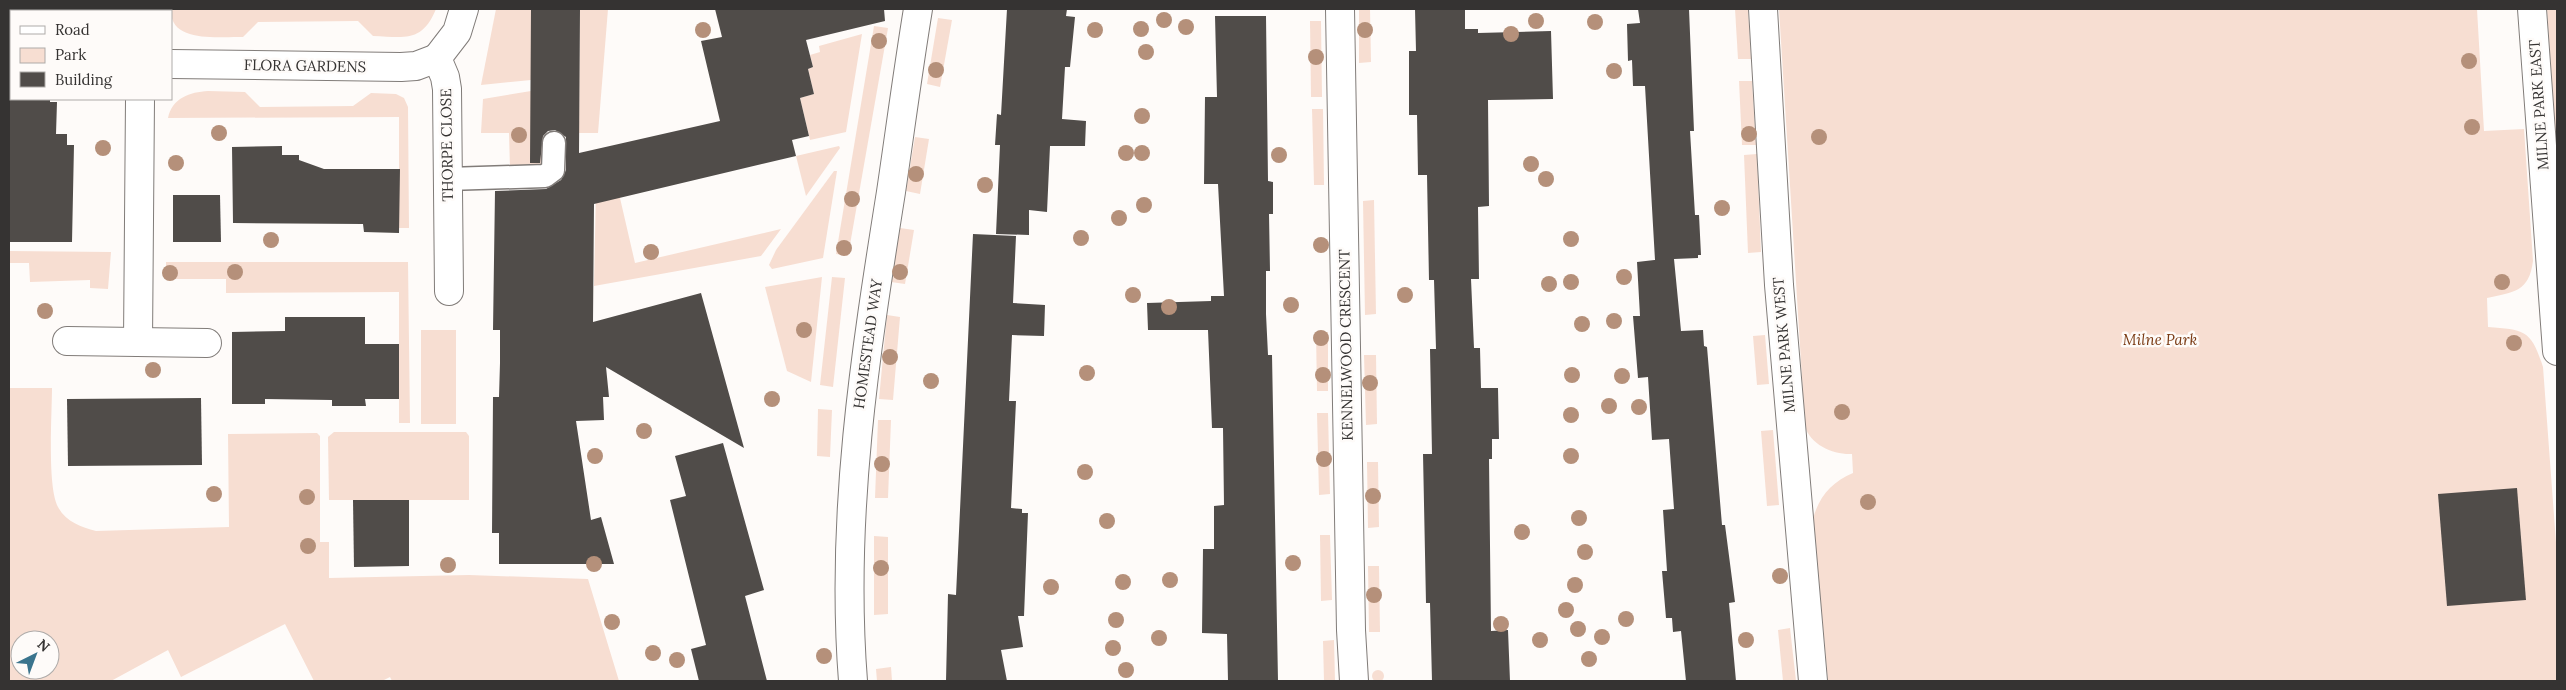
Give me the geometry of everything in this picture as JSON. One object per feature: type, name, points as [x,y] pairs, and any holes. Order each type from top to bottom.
[{"type":"street","points":[[436,58],[457,32],[464,9]]},
{"type":"street","name":"HOMESTEAD WAY","points":[[853,681],[849,600],[853,469],[867,343],[918,9]]},
{"type":"street","name":"KENNELWOOD CRESCENT","points":[[1340,9],[1351,630],[1354,681]]},
{"type":"street","name":"MILNE PARK WEST","points":[[1763,9],[1779,286],[1813,681]]},
{"type":"street","name":"MILNE PARK EAST","points":[[2532,9],[2552,223],[2557,351]]},
{"type":"street","name":"FLORA GARDENS","points":[[172,64],[401,67],[416,66],[436,58]]},
{"type":"street","name":"THORPE CLOSE","points":[[436,58],[445,77],[447,89],[449,291]]},
{"type":"street","points":[[138,342],[140,100]]},
{"type":"street","points":[[67,341],[207,343]]},
{"type":"lane","points":[[448,179],[545,176],[553,170],[554,143]]},
{"type":"green space","points":[[436,9],[425,28],[411,36],[403,37],[373,36],[358,21],[258,22],[243,37],[199,36],[179,29],[173,22],[172,10],[167,10]]},
{"type":"green space","points":[[496,9],[531,9],[531,80],[481,85]]},
{"type":"green space","points":[[580,9],[608,9],[598,133],[579,133]]},
{"type":"green space","points":[[1359,9],[1370,9],[1371,62],[1359,63]]},
{"type":"green space","points":[[1735,9],[1748,9],[1751,59],[1738,59]]},
{"type":"green space","name":"Milne Park","points":[[1779,9],[2477,9],[2484,131],[2524,129],[2533,261],[2528,279],[2524,285],[2512,292],[2487,298],[2488,327],[2518,331],[2530,338],[2539,354],[2543,367],[2557,556],[2557,681],[1828,681],[1813,519],[1819,503],[1827,491],[1833,485],[1853,473],[1852,454],[1838,453],[1824,448],[1812,439],[1805,426]]},
{"type":"green space","points":[[2547,9],[2557,9],[2557,159]]},
{"type":"green space","points":[[938,18],[952,20],[940,87],[927,84]]},
{"type":"green space","points":[[1310,21],[1321,21],[1322,97],[1311,97]]},
{"type":"green space","points":[[874,26],[888,28],[848,256],[836,254]]},
{"type":"green space","points":[[862,34],[846,132],[810,140],[800,98],[814,94],[808,69],[813,67],[810,55],[820,52],[819,46]]},
{"type":"green space","points":[[1739,81],[1752,81],[1756,145],[1742,145]]},
{"type":"green space","points":[[208,91],[245,92],[260,107],[353,106],[371,93],[396,94],[404,98],[408,107],[409,228],[399,228],[399,117],[168,118],[173,105],[183,97]]},
{"type":"green space","points":[[531,91],[543,133],[543,163],[538,168],[510,169],[509,133],[481,133],[483,99]]},
{"type":"green space","points":[[1312,109],[1323,109],[1324,185],[1314,185]]},
{"type":"green space","points":[[915,137],[929,139],[920,194],[906,191]]},
{"type":"green space","points":[[839,146],[840,148],[806,196],[796,156]]},
{"type":"green space","points":[[1757,154],[1761,252],[1748,253],[1744,155]]},
{"type":"green space","points":[[834,171],[837,171],[823,258],[772,269],[769,265],[776,250]]},
{"type":"green space","points":[[596,189],[620,198],[635,263],[781,229],[761,256],[594,286]]},
{"type":"green space","points":[[1374,200],[1376,314],[1365,315],[1363,201]]},
{"type":"green space","points":[[900,228],[914,230],[905,284],[891,282]]},
{"type":"green space","points":[[9,251],[111,252],[108,289],[90,288],[90,280],[30,282],[29,263],[9,263]]},
{"type":"green space","points":[[166,262],[408,262],[410,423],[399,423],[399,292],[226,293],[226,279],[166,279]]},
{"type":"green space","points":[[822,277],[811,382],[787,371],[765,287]]},
{"type":"green space","points":[[832,277],[845,278],[833,387],[820,385]]},
{"type":"green space","points":[[887,315],[900,317],[893,400],[879,399]]},
{"type":"green space","points":[[421,330],[456,330],[456,424],[421,424]]},
{"type":"green space","points":[[1328,332],[1328,391],[1317,391],[1316,333]]},
{"type":"green space","points":[[1765,335],[1769,384],[1757,385],[1753,336]]},
{"type":"green space","points":[[1364,355],[1376,355],[1377,424],[1366,425]]},
{"type":"green space","points":[[9,388],[52,388],[52,484],[61,512],[79,526],[96,531],[229,527],[228,434],[317,433],[320,436],[320,542],[329,542],[329,578],[469,575],[588,579],[619,681],[392,681],[390,677],[382,681],[314,681],[285,624],[181,677],[168,650],[111,681],[9,681]]},
{"type":"green space","points":[[818,409],[832,410],[830,457],[817,456]]},
{"type":"green space","points":[[1317,413],[1328,413],[1330,494],[1319,495]]},
{"type":"green space","points":[[878,420],[891,420],[888,498],[875,498]]},
{"type":"green space","points":[[1773,430],[1779,505],[1767,506],[1761,431]]},
{"type":"green space","points":[[334,432],[466,432],[469,436],[469,500],[329,500],[328,437]]},
{"type":"green space","points":[[1367,462],[1378,462],[1379,527],[1368,528]]},
{"type":"green space","points":[[1320,535],[1330,535],[1332,600],[1321,601]]},
{"type":"green space","points":[[874,536],[888,537],[888,614],[874,615]]},
{"type":"green space","points":[[1368,566],[1379,566],[1380,632],[1369,632]]},
{"type":"green space","points":[[1790,628],[1796,681],[1783,681],[1778,630]]},
{"type":"green space","points":[[1334,640],[1335,681],[1324,681],[1323,641]]},
{"type":"green space","points":[[891,667],[892,681],[877,681],[876,669]]},
{"type":"green space","points":[[1378,670],[1384,676],[1378,682],[1372,676]]},
{"type":"building","points":[[531,9],[580,9],[579,153],[720,121],[701,41],[722,37],[715,9],[884,9],[885,21],[806,40],[813,67],[808,69],[814,94],[800,98],[809,136],[792,140],[796,156],[594,204],[593,322],[701,293],[744,448],[606,367],[609,397],[603,397],[604,420],[576,421],[591,520],[601,517],[614,564],[499,564],[499,533],[492,533],[493,397],[499,397],[500,363],[500,330],[493,330],[495,191],[546,189],[561,180],[566,170],[566,137],[555,130],[548,131],[543,136],[540,163],[530,163]]},
{"type":"building","points":[[1007,9],[1067,9],[1066,16],[1075,17],[1070,67],[1065,67],[1062,119],[1086,121],[1085,146],[1050,146],[1047,212],[1029,210],[1029,235],[996,234],[1000,145],[995,145],[997,114],[1001,115]]},
{"type":"building","points":[[1415,9],[1465,9],[1465,29],[1478,29],[1478,33],[1551,31],[1553,99],[1488,100],[1489,206],[1478,207],[1479,279],[1471,279],[1474,348],[1480,348],[1481,388],[1498,388],[1499,439],[1492,439],[1492,459],[1489,459],[1491,631],[1508,630],[1510,681],[1432,681],[1430,603],[1426,603],[1423,454],[1432,454],[1430,349],[1436,349],[1434,280],[1429,280],[1427,175],[1418,175],[1417,115],[1409,115],[1409,51],[1416,51]]},
{"type":"building","points":[[1638,9],[1689,9],[1694,131],[1690,131],[1695,215],[1699,215],[1701,255],[1698,255],[1698,258],[1674,259],[1681,331],[1703,330],[1704,346],[1707,347],[1722,525],[1725,525],[1735,602],[1729,603],[1736,681],[1686,681],[1681,631],[1673,632],[1672,618],[1666,618],[1662,571],[1667,571],[1663,510],[1674,509],[1669,439],[1652,440],[1648,377],[1638,378],[1633,316],[1640,316],[1637,262],[1655,260],[1645,86],[1633,86],[1632,60],[1628,61],[1627,24],[1640,23]]},
{"type":"building","points":[[1215,16],[1266,16],[1268,181],[1273,182],[1273,214],[1269,214],[1270,271],[1266,271],[1266,314],[1268,355],[1272,355],[1278,681],[1228,681],[1227,634],[1202,633],[1203,549],[1214,549],[1214,506],[1224,505],[1223,428],[1212,428],[1208,330],[1148,330],[1147,303],[1211,301],[1211,296],[1224,296],[1218,184],[1204,184],[1205,97],[1217,97]]},
{"type":"building","points":[[9,99],[50,100],[50,102],[57,102],[56,134],[67,134],[67,145],[74,145],[72,242],[9,242]]},
{"type":"building","points":[[282,146],[282,155],[299,155],[299,160],[324,169],[400,169],[399,233],[364,232],[363,224],[233,223],[232,147]]},
{"type":"building","points":[[173,195],[220,195],[221,242],[173,242]]},
{"type":"building","points":[[973,234],[1016,236],[1013,303],[1045,305],[1044,336],[1012,335],[1009,401],[1016,401],[1011,508],[1022,509],[1022,513],[1028,513],[1024,616],[1018,616],[1023,647],[1001,650],[1007,681],[946,681],[948,594],[956,595]]},
{"type":"building","points":[[285,317],[365,317],[365,344],[399,344],[399,399],[365,399],[366,406],[332,406],[332,400],[265,399],[265,404],[232,404],[232,332],[285,331]]},
{"type":"building","points":[[201,398],[202,465],[68,466],[67,399]]},
{"type":"building","points":[[723,443],[764,590],[745,596],[767,681],[699,681],[691,649],[706,645],[670,500],[686,496],[675,456]]},
{"type":"building","points":[[2517,488],[2526,600],[2447,606],[2438,494]]},
{"type":"building","points":[[353,500],[409,500],[409,566],[354,567]]}]
